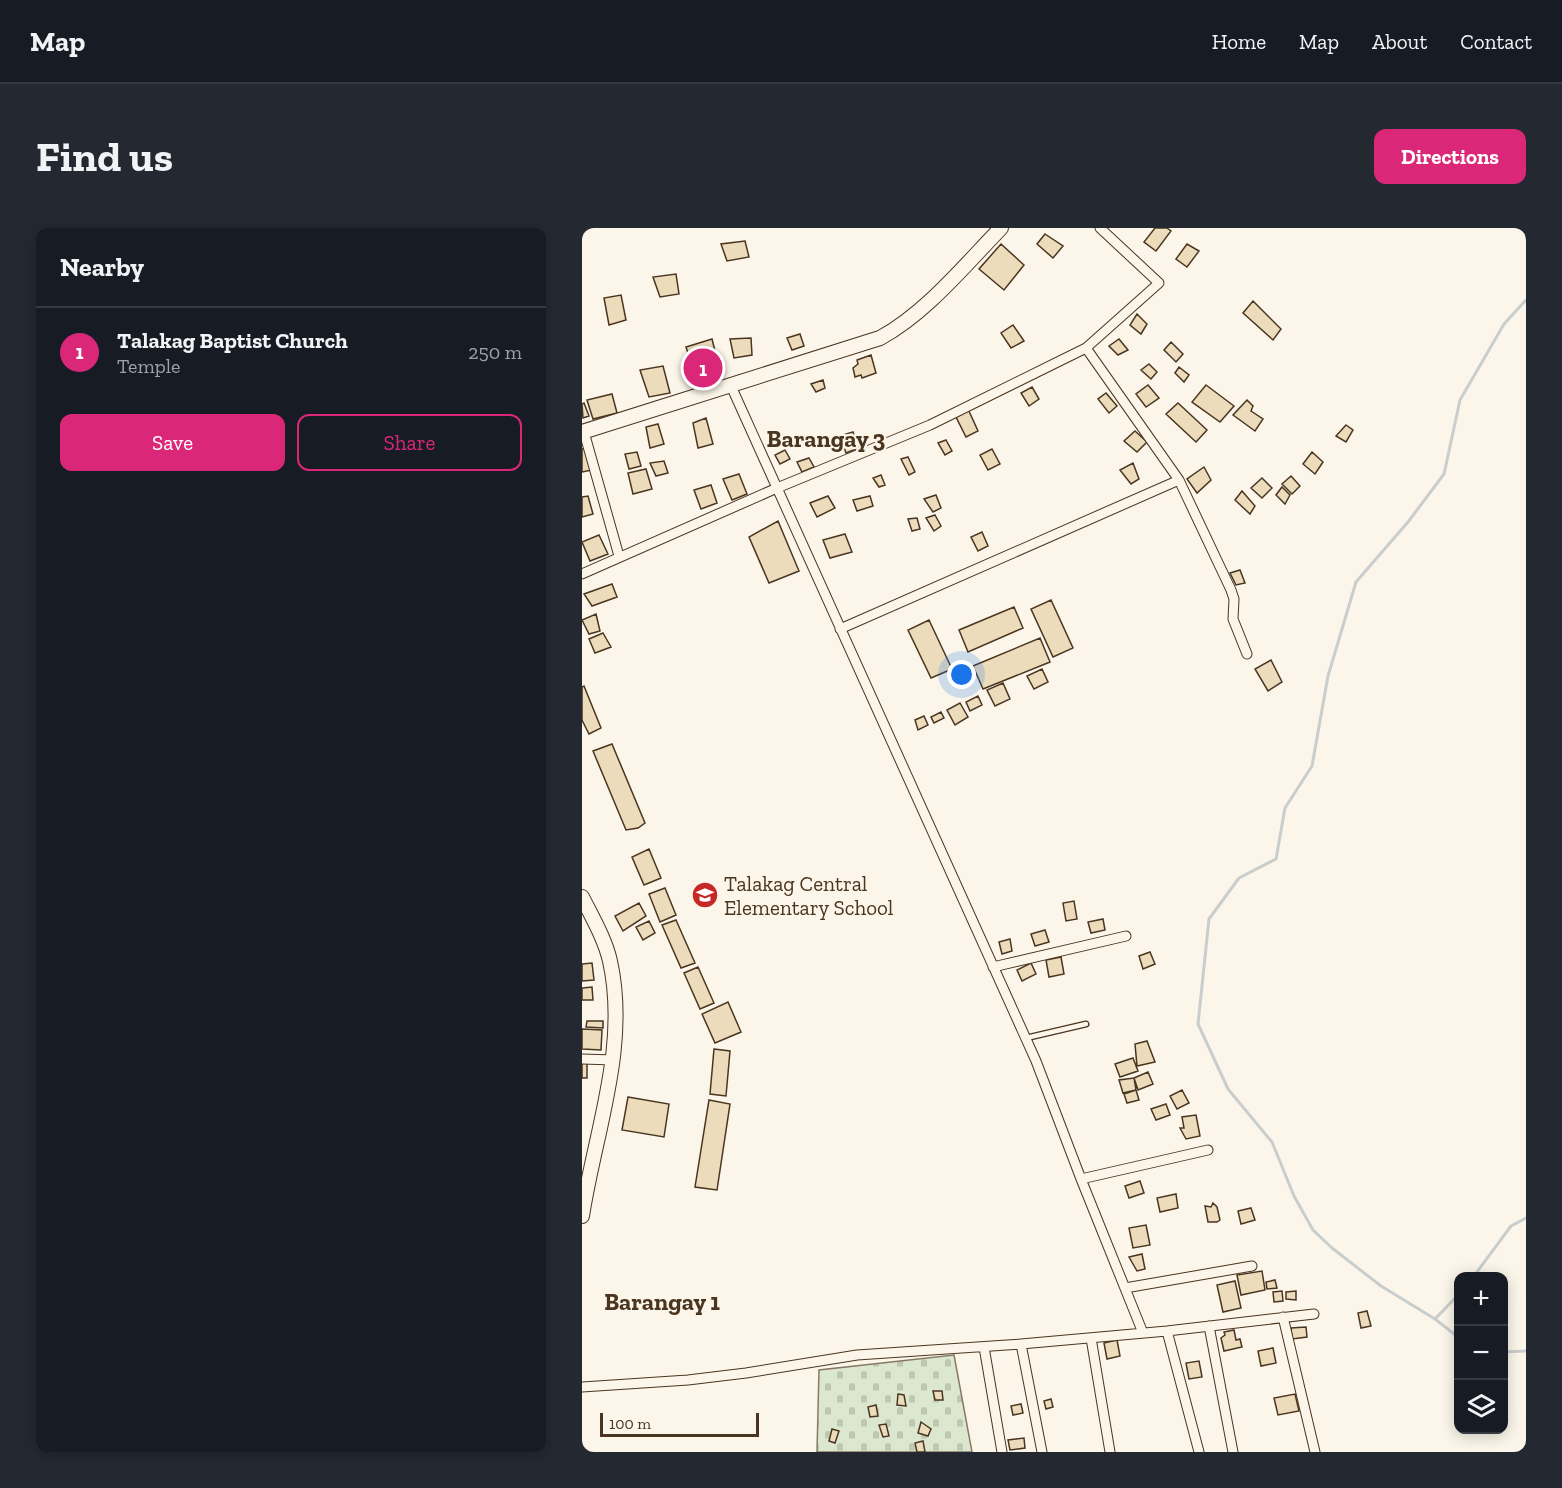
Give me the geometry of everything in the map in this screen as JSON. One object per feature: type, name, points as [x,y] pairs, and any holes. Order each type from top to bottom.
[{"type":"main road","points":[[583,432],[857,347],[897,329],[1001,228]]},
{"type":"main road","points":[[582,897],[609,960],[616,1006],[614,1060],[584,1186],[582,1216]]},
{"type":"street","points":[[582,574],[777,488],[930,425],[1086,348],[1159,283],[1100,228]]},
{"type":"street","points":[[1086,348],[1179,480],[1231,590],[1234,599],[1233,619],[1246,654]]},
{"type":"street","points":[[731,386],[1026,1038],[1143,1333]]},
{"type":"street","points":[[583,432],[619,556]]},
{"type":"street","points":[[840,629],[1179,480]]},
{"type":"street","points":[[993,967],[1126,936]]},
{"type":"street","points":[[582,1059],[614,1060]]},
{"type":"street","points":[[1081,1179],[1208,1150]]},
{"type":"street","points":[[1125,1288],[1252,1266]]},
{"type":"street","points":[[582,1387],[688,1380],[857,1355],[1090,1338],[1314,1314]]},
{"type":"street","points":[[1282,1317],[1315,1452]]},
{"type":"street","points":[[1209,1326],[1233,1452]]},
{"type":"street","points":[[1167,1331],[1199,1452]]},
{"type":"street","points":[[1090,1338],[1110,1452]]},
{"type":"street","points":[[1021,1344],[1042,1452]]},
{"type":"street","points":[[984,1347],[1002,1452]]},
{"type":"lane","points":[[1026,1038],[1086,1024]]},
{"type":"green space","points":[[954,1355],[972,1452],[817,1452],[819,1370]]},
{"type":"building","points":[[1155,228],[1167,228],[1171,231],[1156,251],[1144,242]]},
{"type":"building","points":[[1045,234],[1063,246],[1053,258],[1037,244]]},
{"type":"building","points":[[745,241],[749,257],[727,261],[721,244]]},
{"type":"building","points":[[1001,244],[1024,265],[1004,290],[979,269]]},
{"type":"building","points":[[1187,244],[1199,251],[1187,267],[1176,259]]},
{"type":"building","points":[[676,274],[679,294],[660,297],[653,277]]},
{"type":"building","points":[[621,295],[626,320],[609,325],[604,298]]},
{"type":"building","points":[[1253,301],[1281,329],[1273,340],[1243,313]]},
{"type":"building","points":[[1137,314],[1147,324],[1141,334],[1130,325]]},
{"type":"building","points":[[1013,325],[1024,341],[1011,348],[1001,333]]},
{"type":"building","points":[[800,334],[804,346],[792,350],[787,338]]},
{"type":"building","points":[[751,338],[752,355],[734,358],[730,339]]},
{"type":"building","points":[[712,339],[716,355],[708,357],[717,380],[699,386],[686,347]]},
{"type":"building","points":[[1119,339],[1128,350],[1118,355],[1109,346]]},
{"type":"building","points":[[1171,342],[1183,354],[1176,362],[1164,350]]},
{"type":"building","points":[[871,355],[876,373],[862,378],[861,375],[855,377],[853,368],[858,364],[857,360]]},
{"type":"building","points":[[1149,364],[1157,372],[1151,379],[1141,370]]},
{"type":"building","points":[[663,366],[670,393],[649,397],[640,370]]},
{"type":"building","points":[[1179,367],[1189,375],[1184,382],[1175,373]]},
{"type":"building","points":[[823,380],[825,388],[816,392],[811,384]]},
{"type":"building","points":[[1148,385],[1159,398],[1146,407],[1136,394]]},
{"type":"building","points":[[1206,385],[1234,406],[1220,422],[1192,402]]},
{"type":"building","points":[[1032,387],[1039,399],[1029,406],[1021,393]]},
{"type":"building","points":[[1106,393],[1117,406],[1109,413],[1098,399]]},
{"type":"building","points":[[612,394],[617,413],[593,419],[587,400]]},
{"type":"building","points":[[1247,400],[1253,406],[1251,411],[1263,419],[1255,431],[1233,415]]},
{"type":"building","points":[[584,403],[589,416],[583,418],[582,404]]},
{"type":"building","points":[[1178,403],[1207,430],[1196,442],[1166,414]]},
{"type":"building","points":[[968,409],[978,431],[966,437],[955,415]]},
{"type":"building","points":[[706,418],[713,444],[698,448],[693,423]]},
{"type":"building","points":[[658,424],[664,444],[650,448],[646,427]]},
{"type":"building","points":[[1346,425],[1353,430],[1346,442],[1336,436]]},
{"type":"building","points":[[1135,431],[1147,442],[1137,452],[1124,441]]},
{"type":"building","points":[[853,432],[859,448],[846,453],[840,436]]},
{"type":"building","points":[[946,440],[952,451],[945,455],[938,443]]},
{"type":"building","points":[[587,447],[592,470],[582,472],[582,449]]},
{"type":"building","points":[[992,449],[1000,464],[988,470],[980,455]]},
{"type":"building","points":[[785,450],[790,459],[780,464],[775,455]]},
{"type":"building","points":[[637,452],[641,466],[629,469],[625,454]]},
{"type":"building","points":[[1312,452],[1323,462],[1315,474],[1303,464]]},
{"type":"building","points":[[908,457],[915,472],[909,475],[901,459]]},
{"type":"building","points":[[809,458],[814,467],[802,472],[797,462]]},
{"type":"building","points":[[664,461],[668,473],[656,476],[650,463]]},
{"type":"building","points":[[1133,463],[1139,479],[1131,484],[1120,470]]},
{"type":"building","points":[[1204,467],[1211,480],[1197,493],[1187,479]]},
{"type":"building","points":[[646,469],[652,489],[633,494],[628,473]]},
{"type":"building","points":[[739,474],[747,494],[732,500],[723,479]]},
{"type":"building","points":[[881,475],[885,485],[879,487],[873,478]]},
{"type":"building","points":[[1291,476],[1300,486],[1292,494],[1282,484]]},
{"type":"building","points":[[1262,478],[1272,488],[1262,498],[1251,488]]},
{"type":"building","points":[[711,485],[717,503],[701,509],[694,490]]},
{"type":"building","points":[[1282,487],[1290,495],[1285,504],[1276,495]]},
{"type":"building","points":[[1242,491],[1255,506],[1250,514],[1235,500]]},
{"type":"building","points":[[936,495],[941,508],[933,512],[924,499]]},
{"type":"building","points":[[588,496],[593,514],[582,517],[582,497]]},
{"type":"building","points":[[828,496],[835,508],[817,517],[810,503]]},
{"type":"building","points":[[870,496],[873,506],[857,511],[853,500]]},
{"type":"building","points":[[935,515],[941,526],[934,531],[926,518]]},
{"type":"building","points":[[917,518],[920,529],[912,531],[908,519]]},
{"type":"building","points":[[778,521],[799,571],[769,583],[749,537]]},
{"type":"building","points":[[982,532],[988,546],[978,551],[971,537]]},
{"type":"building","points":[[845,534],[852,552],[830,558],[823,540]]},
{"type":"building","points":[[599,535],[608,554],[590,561],[582,542]]},
{"type":"building","points":[[1240,570],[1245,583],[1236,585],[1230,573]]},
{"type":"building","points":[[612,584],[617,597],[592,606],[584,594]]},
{"type":"building","points":[[1051,600],[1073,648],[1053,657],[1031,609]]},
{"type":"building","points":[[1014,607],[1023,628],[968,652],[959,630]]},
{"type":"building","points":[[596,614],[600,631],[589,634],[582,620]]},
{"type":"building","points":[[929,620],[952,669],[931,678],[908,630]]},
{"type":"building","points":[[603,633],[611,647],[595,653],[589,639]]},
{"type":"building","points":[[1040,638],[1050,662],[983,689],[973,666]]},
{"type":"building","points":[[1271,660],[1282,682],[1268,691],[1255,669]]},
{"type":"building","points":[[1042,669],[1048,682],[1034,689],[1027,676]]},
{"type":"building","points":[[1003,683],[1010,699],[995,706],[987,690]]},
{"type":"building","points":[[584,686],[601,728],[589,734],[582,720],[582,687]]},
{"type":"building","points":[[978,696],[982,705],[970,711],[966,702]]},
{"type":"building","points":[[960,703],[968,717],[955,725],[947,710]]},
{"type":"building","points":[[941,712],[944,718],[934,723],[931,717]]},
{"type":"building","points":[[924,716],[928,725],[918,730],[915,720]]},
{"type":"building","points":[[612,744],[645,823],[638,828],[626,830],[593,751]]},
{"type":"building","points":[[649,849],[661,878],[644,885],[632,857]]},
{"type":"building","points":[[665,888],[676,915],[660,922],[649,894]]},
{"type":"building","points":[[1074,901],[1077,919],[1066,921],[1063,903]]},
{"type":"building","points":[[639,903],[646,916],[623,931],[615,916]]},
{"type":"building","points":[[1103,919],[1105,930],[1091,933],[1088,922]]},
{"type":"building","points":[[676,920],[695,963],[681,968],[662,925]]},
{"type":"building","points":[[649,921],[655,933],[643,940],[636,927]]},
{"type":"building","points":[[1045,930],[1049,942],[1035,946],[1031,934]]},
{"type":"building","points":[[1010,939],[1012,951],[1002,954],[999,942]]},
{"type":"building","points":[[1150,952],[1155,964],[1143,969],[1139,956]]},
{"type":"building","points":[[1061,957],[1064,974],[1049,977],[1046,960]]},
{"type":"building","points":[[592,963],[594,980],[582,981],[582,964]]},
{"type":"building","points":[[1031,963],[1036,974],[1022,981],[1017,970]]},
{"type":"building","points":[[698,967],[714,1003],[700,1009],[684,973]]},
{"type":"building","points":[[592,987],[593,1000],[582,1000],[582,988]]},
{"type":"building","points":[[728,1002],[741,1032],[715,1043],[702,1014]]},
{"type":"building","points":[[587,1021],[603,1021],[603,1028],[586,1027]]},
{"type":"building","points":[[582,1029],[602,1030],[601,1050],[582,1049]]},
{"type":"building","points":[[1147,1041],[1155,1062],[1137,1066],[1135,1044]]},
{"type":"building","points":[[714,1049],[730,1051],[726,1096],[710,1094]]},
{"type":"building","points":[[1133,1058],[1138,1071],[1120,1077],[1115,1064]]},
{"type":"building","points":[[582,1060],[587,1060],[587,1078],[582,1078]]},
{"type":"building","points":[[1148,1072],[1153,1084],[1138,1090],[1134,1078]]},
{"type":"building","points":[[1134,1078],[1136,1090],[1123,1093],[1119,1080]]},
{"type":"building","points":[[1136,1090],[1139,1100],[1127,1103],[1124,1094]]},
{"type":"building","points":[[1182,1090],[1189,1103],[1177,1109],[1170,1096]]},
{"type":"building","points":[[628,1097],[669,1104],[664,1137],[622,1130]]},
{"type":"building","points":[[709,1100],[730,1104],[717,1190],[695,1187]]},
{"type":"building","points":[[1166,1104],[1170,1115],[1156,1120],[1151,1109]]},
{"type":"building","points":[[1196,1115],[1200,1136],[1186,1139],[1180,1128],[1184,1128],[1182,1117]]},
{"type":"building","points":[[1140,1181],[1144,1193],[1129,1198],[1125,1186]]},
{"type":"building","points":[[1176,1194],[1178,1208],[1160,1212],[1157,1198]]},
{"type":"building","points":[[1213,1203],[1217,1207],[1220,1220],[1208,1222],[1205,1206],[1211,1207]]},
{"type":"building","points":[[1251,1208],[1255,1220],[1241,1224],[1238,1211]]},
{"type":"building","points":[[1146,1225],[1150,1245],[1133,1248],[1129,1228]]},
{"type":"building","points":[[1142,1254],[1145,1269],[1137,1271],[1129,1257]]},
{"type":"building","points":[[1262,1271],[1265,1290],[1241,1295],[1237,1275]]},
{"type":"building","points":[[1275,1280],[1277,1288],[1267,1289],[1266,1282]]},
{"type":"building","points":[[1235,1281],[1241,1308],[1223,1312],[1217,1285]]},
{"type":"building","points":[[1282,1291],[1283,1301],[1274,1302],[1273,1292]]},
{"type":"building","points":[[1296,1291],[1296,1300],[1286,1299],[1286,1292]]},
{"type":"building","points":[[1367,1311],[1371,1326],[1361,1328],[1358,1313]]},
{"type":"building","points":[[1306,1327],[1307,1337],[1292,1339],[1291,1328]]},
{"type":"building","points":[[1234,1330],[1236,1340],[1240,1339],[1242,1347],[1224,1351],[1221,1338],[1225,1335],[1224,1332]]},
{"type":"building","points":[[1117,1340],[1120,1356],[1107,1359],[1104,1343]]},
{"type":"building","points":[[1273,1348],[1276,1363],[1261,1366],[1258,1351]]},
{"type":"building","points":[[1199,1361],[1202,1377],[1189,1379],[1186,1363]]},
{"type":"building","points":[[933,1391],[942,1391],[943,1400],[935,1400]]},
{"type":"building","points":[[898,1394],[904,1395],[906,1406],[897,1405]]},
{"type":"building","points":[[1295,1394],[1299,1411],[1278,1415],[1274,1398]]},
{"type":"building","points":[[1051,1399],[1053,1407],[1046,1409],[1044,1401]]},
{"type":"building","points":[[1021,1404],[1023,1413],[1013,1415],[1011,1406]]},
{"type":"building","points":[[876,1405],[878,1416],[870,1417],[868,1407]]},
{"type":"building","points":[[921,1422],[931,1429],[928,1436],[918,1433]]},
{"type":"building","points":[[886,1424],[889,1436],[883,1437],[879,1425]]},
{"type":"building","points":[[832,1429],[839,1431],[835,1443],[829,1441]]},
{"type":"building","points":[[1024,1438],[1025,1448],[1010,1450],[1008,1440]]},
{"type":"building","points":[[923,1441],[925,1452],[917,1452],[915,1443]]},
{"type":"waterway","points":[[1454,1334],[1435,1319],[1381,1286],[1332,1248],[1313,1230],[1294,1196],[1272,1142],[1228,1089],[1198,1024],[1209,919],[1239,878],[1276,859],[1285,808],[1312,766],[1328,676],[1356,582],[1408,522],[1444,474],[1460,400],[1504,324],[1526,300]]},
{"type":"waterway","points":[[1477,1272],[1511,1226],[1526,1218]]},
{"type":"waterway","points":[[1435,1319],[1454,1299]]},
{"type":"waterway","points":[[1508,1352],[1526,1351]]},
{"type":"place","name":"Talakag Baptist Church","points":[[703,368]]},
{"type":"place","name":"Talakag Central Elementary School","points":[[705,895]]},
{"type":"district","name":"Barangay 3","points":[[826,438]]},
{"type":"district","name":"Barangay 1","points":[[662,1301]]}]
